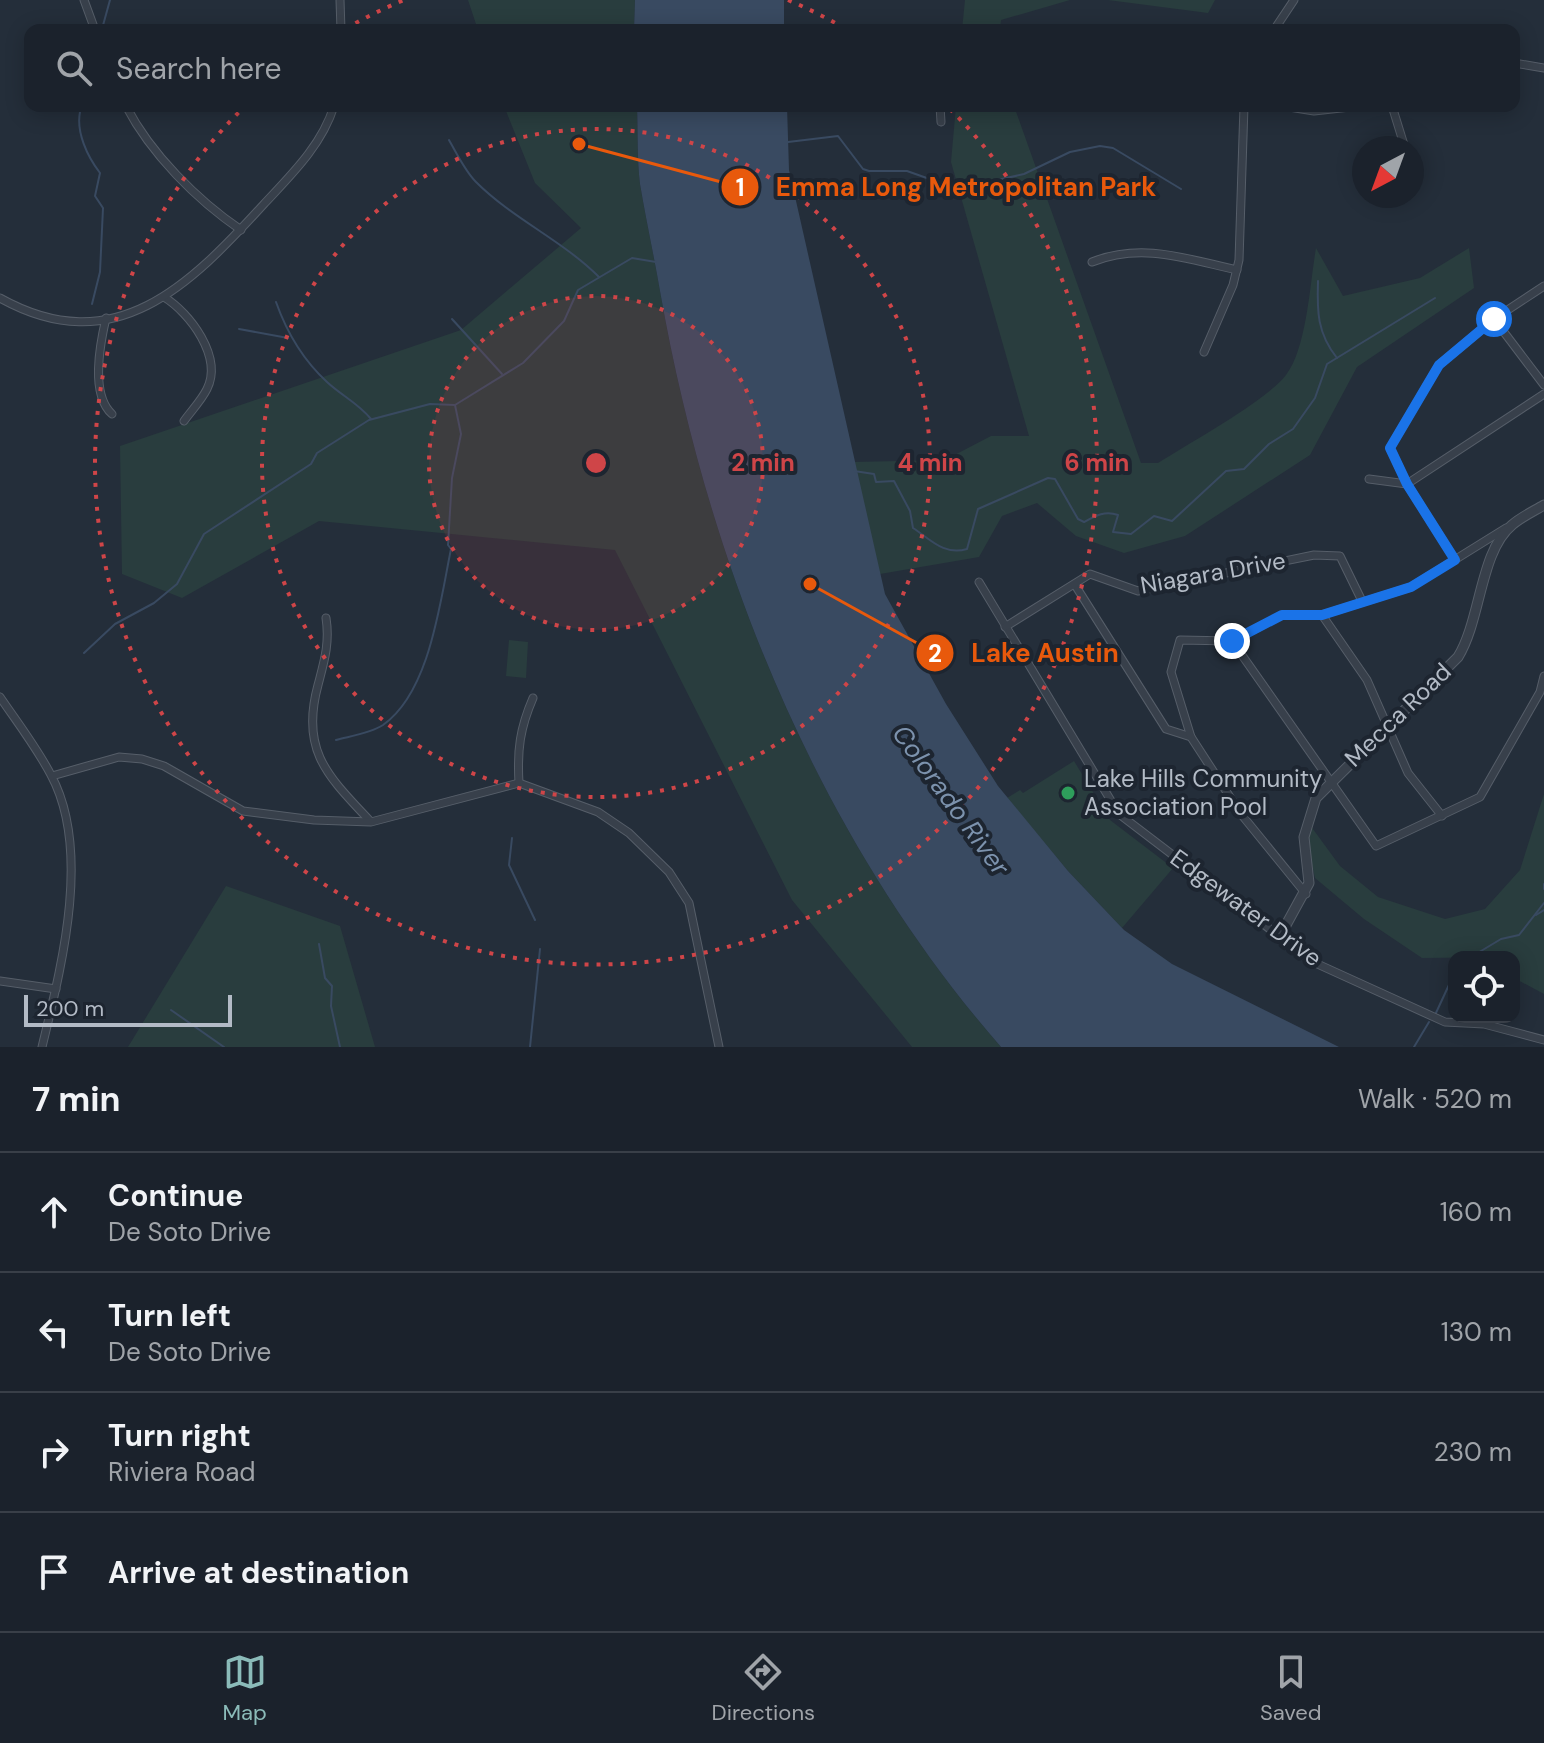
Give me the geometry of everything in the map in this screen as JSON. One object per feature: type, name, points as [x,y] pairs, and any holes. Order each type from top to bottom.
[{"type":"street","points":[[84,0],[93,24]]},
{"type":"street","points":[[340,0],[341,24]]},
{"type":"street","points":[[1278,24],[1294,0]]},
{"type":"street","points":[[1520,64],[1544,68]]},
{"type":"street","points":[[129,112],[139,132],[214,212],[241,230]]},
{"type":"street","points":[[0,298],[19,308],[69,322],[126,317],[164,297],[183,284],[241,230],[307,157],[331,112]]},
{"type":"street","points":[[940,112],[941,122]]},
{"type":"street","points":[[1204,352],[1237,270],[1241,247],[1244,112]]},
{"type":"street","points":[[1394,112],[1401,136]]},
{"type":"street","points":[[1092,262],[1113,253],[1141,250],[1237,270]]},
{"type":"street","points":[[1455,560],[1407,484],[1390,448],[1408,412],[1439,365],[1494,319],[1544,286]]},
{"type":"street","points":[[164,297],[177,305],[190,322],[202,340],[210,365],[208,388],[184,421]]},
{"type":"street","points":[[106,318],[101,342],[101,395],[112,414]]},
{"type":"street","points":[[1494,319],[1544,385]]},
{"type":"street","points":[[1369,479],[1407,484],[1544,394]]},
{"type":"street","name":"Mecca Road","points":[[1306,894],[1309,883],[1304,837],[1306,820],[1316,798],[1449,668],[1465,646],[1492,556],[1511,525],[1544,505]]},
{"type":"street","points":[[1280,936],[1306,894],[1241,814],[1191,737],[1171,672],[1180,640],[1232,641],[1282,615],[1322,615],[1411,587],[1511,525]]},
{"type":"street","name":"Niagara Drive","points":[[1005,627],[1090,574],[1138,591],[1314,555],[1340,556],[1362,601]]},
{"type":"street","name":"Edgewater Drive","points":[[979,582],[1119,814],[1313,962],[1445,1022],[1484,1024],[1544,1040]]},
{"type":"street","points":[[1075,585],[1166,729],[1191,737]]},
{"type":"street","points":[[1322,615],[1367,680],[1390,724],[1408,773],[1442,816]]},
{"type":"street","points":[[326,618],[330,639],[312,708],[313,744],[328,775],[371,822]]},
{"type":"street","points":[[1232,641],[1376,846],[1480,797],[1542,693],[1544,676]]},
{"type":"street","points":[[0,697],[52,776],[67,826],[70,876],[56,989],[42,1047]]},
{"type":"street","points":[[519,783],[516,751],[521,725],[533,698]]},
{"type":"street","points":[[52,776],[119,757],[142,759],[164,766],[243,811],[314,820],[371,822],[519,783],[598,812],[629,833],[669,872],[689,903],[719,1047]]},
{"type":"street","points":[[0,981],[56,989]]},
{"type":"green space","points":[[468,0],[635,0],[634,24],[476,24]]},
{"type":"green space","points":[[965,0],[1070,0],[1001,20],[1001,24],[963,24]]},
{"type":"green space","points":[[1108,0],[1215,0],[1208,13]]},
{"type":"green space","points":[[506,112],[637,112],[640,184],[681,393],[708,495],[740,595],[780,693],[825,787],[877,878],[935,965],[1001,1047],[912,1047],[792,900],[615,550],[319,521],[182,598],[122,574],[120,446],[461,330],[581,228],[535,183]]},
{"type":"green space","points":[[955,112],[1016,112],[1141,463],[1158,463],[1245,409],[1286,375],[1299,349],[1316,248],[1343,296],[1420,278],[1469,248],[1474,288],[1357,367],[1310,455],[1185,536],[1124,553],[1076,536],[1037,503],[1002,516],[979,557],[880,574],[853,462],[945,460],[991,436],[1029,436],[951,162]]},
{"type":"green space","points":[[509,640],[528,642],[526,678],[506,676]]},
{"type":"green space","points":[[1074,761],[1110,820],[1173,868],[1122,928],[1068,871],[1007,798],[1020,790],[1023,793]]},
{"type":"green space","points":[[1544,794],[1544,994],[1520,981],[1520,951],[1448,951],[1448,958],[1422,958],[1364,919],[1315,878],[1308,847],[1310,825],[1340,866],[1378,897],[1445,919],[1485,909],[1520,870]]},
{"type":"green space","points":[[226,886],[340,926],[375,1047],[128,1047]]},
{"type":"water","points":[[635,0],[784,0],[784,24],[634,24]]},
{"type":"water","name":"Colorado River","points":[[637,112],[787,112],[789,170],[885,594],[946,704],[998,786],[1068,871],[1124,930],[1172,964],[1339,1047],[1001,1047],[935,965],[877,878],[825,787],[780,693],[740,595],[708,495],[681,393],[640,184]]},
{"type":"waterway","points":[[103,24],[110,0]]},
{"type":"waterway","points":[[80,112],[84,144],[100,173],[95,196],[103,208],[100,272],[92,304]]},
{"type":"waterway","points":[[788,142],[838,136],[863,169],[907,171],[938,182],[980,184],[1024,174],[1070,152],[1100,146],[1113,148],[1181,189]]},
{"type":"waterway","points":[[449,140],[468,173],[490,195],[599,277]]},
{"type":"waterway","points":[[84,653],[115,624],[154,603],[177,584],[204,534],[311,464],[317,453],[369,420],[430,404],[455,405],[523,363],[564,321],[578,290],[632,258],[656,262]]},
{"type":"waterway","points":[[1318,281],[1320,321],[1325,340],[1337,358]]},
{"type":"waterway","points":[[854,471],[874,474],[876,482],[894,481],[910,511],[913,528],[951,550],[967,549],[978,509],[1048,478],[1055,479],[1078,519],[1084,522],[1100,514],[1118,515],[1113,532],[1131,534],[1154,516],[1172,521],[1226,471],[1244,469],[1269,444],[1293,429],[1315,398],[1327,364],[1435,298]]},
{"type":"waterway","points":[[276,302],[290,335],[310,364],[371,419]]},
{"type":"waterway","points":[[452,319],[502,374]]},
{"type":"waterway","points":[[239,329],[288,338]]},
{"type":"waterway","points":[[336,740],[383,725],[399,710],[422,669],[437,619],[451,549],[448,545],[452,478],[461,434],[455,405]]},
{"type":"waterway","points":[[512,838],[509,865],[535,920]]},
{"type":"waterway","points":[[1544,884],[1544,889]]},
{"type":"waterway","points":[[1481,951],[1501,939],[1519,935],[1544,903]]},
{"type":"waterway","points":[[1536,915],[1544,910]]},
{"type":"waterway","points":[[319,944],[325,978],[332,986],[331,1006],[340,1047]]},
{"type":"waterway","points":[[530,1047],[540,949]]},
{"type":"waterway","points":[[1435,1015],[1448,987]]},
{"type":"waterway","points":[[171,1010],[224,1047]]},
{"type":"waterway","points":[[1414,1047],[1429,1022]]},
{"type":"place","name":"Emma Long Metropolitan Park","points":[[579,144]]},
{"type":"place","name":"Lake Austin","points":[[810,584]]},
{"type":"place","name":"Lake Hills Community Association Pool","points":[[1068,793]]},
{"type":"route","points":[[1232,641],[1282,615],[1322,615],[1411,587],[1455,560],[1407,484],[1390,448],[1408,412],[1439,365],[1494,319]]}]
